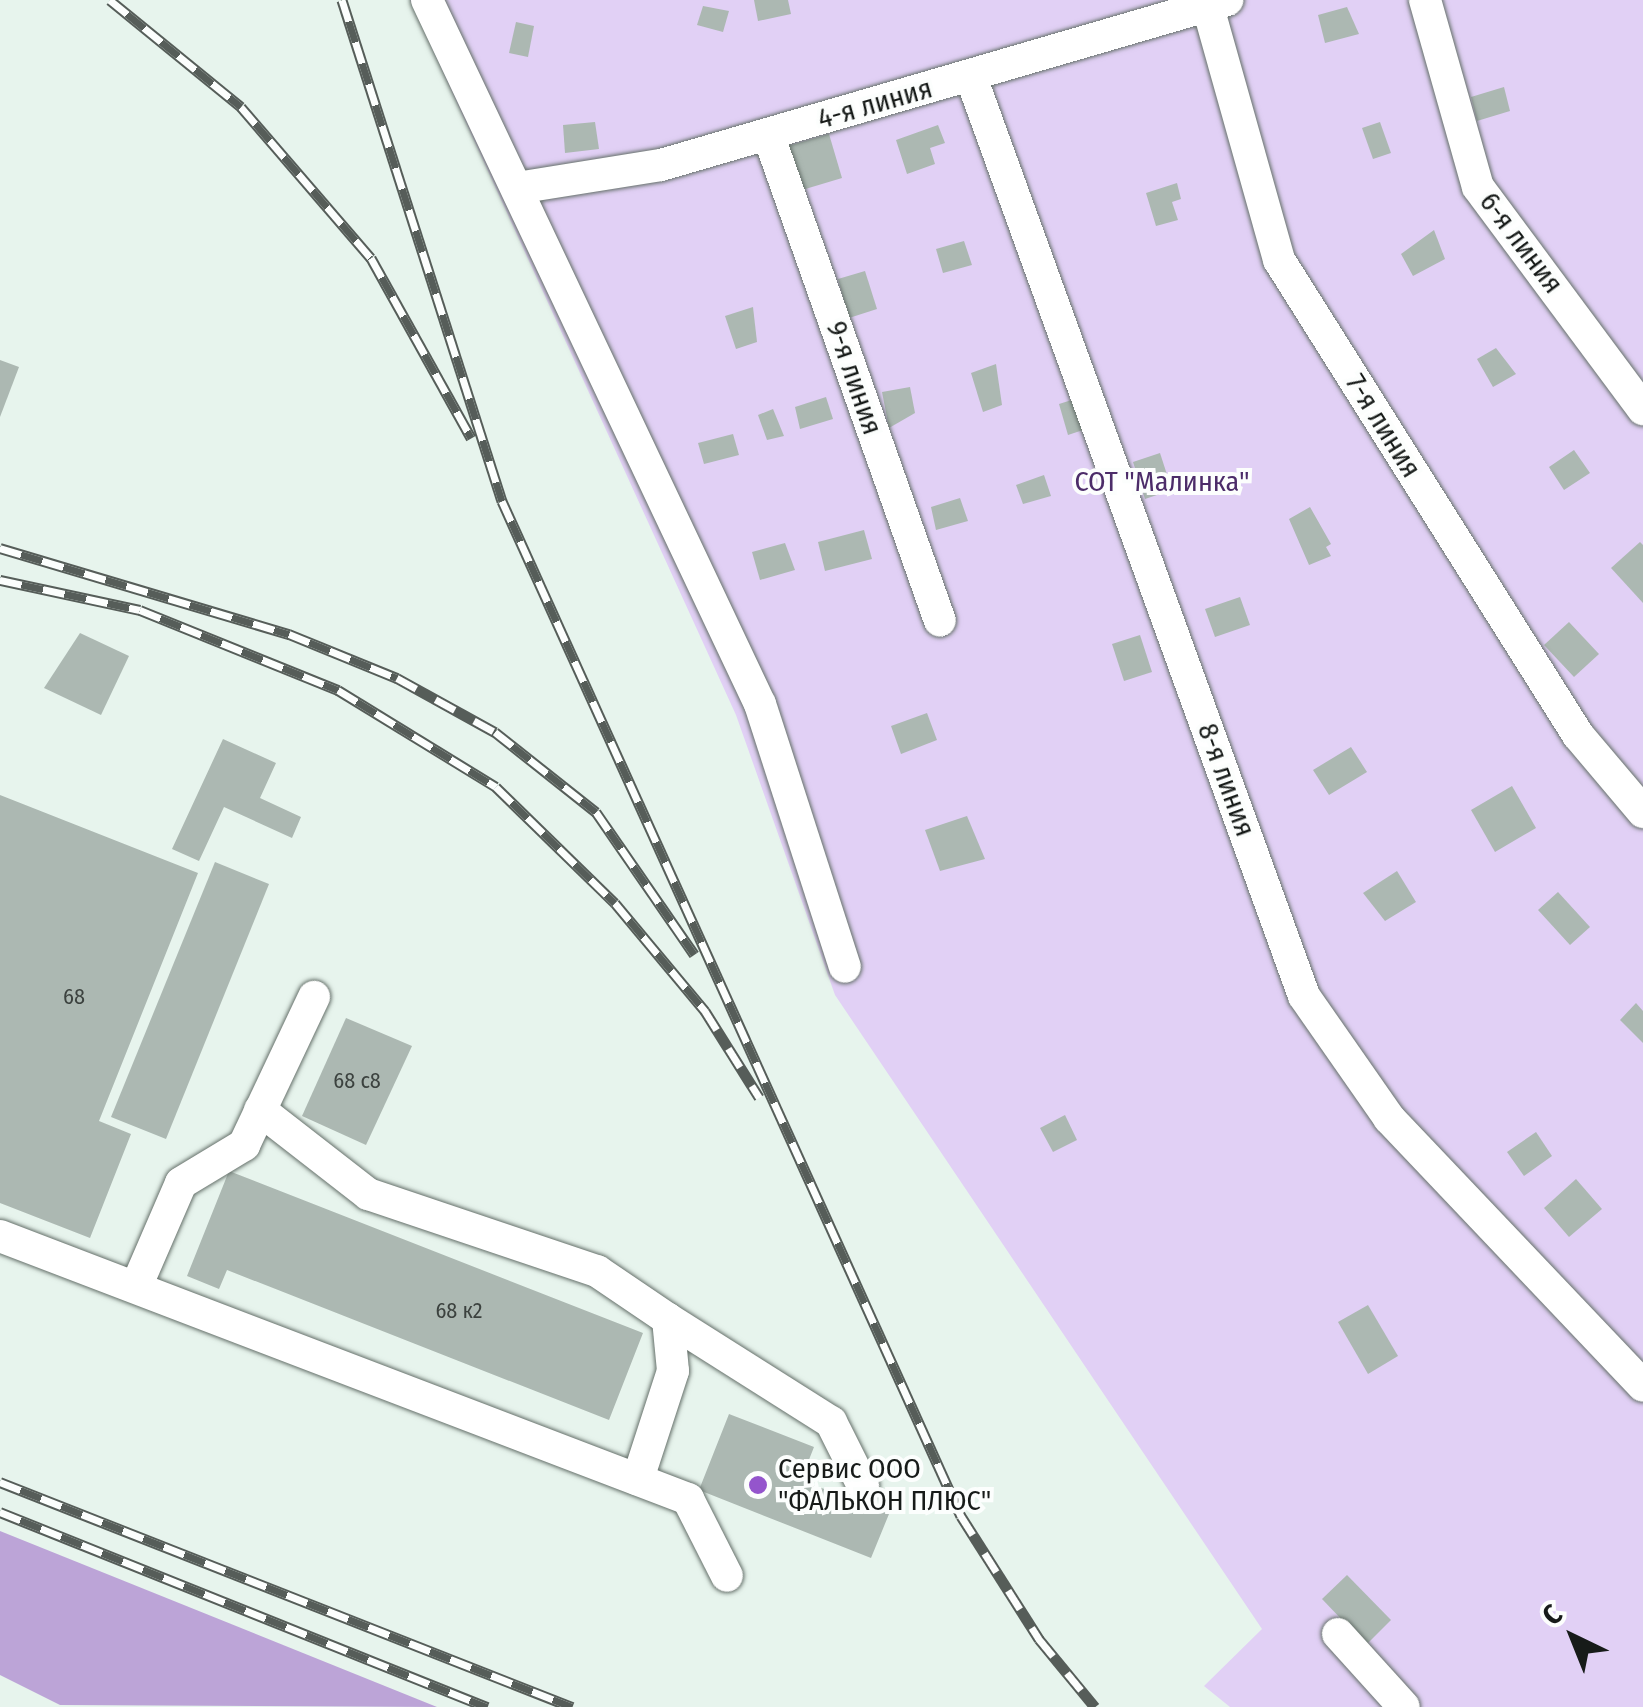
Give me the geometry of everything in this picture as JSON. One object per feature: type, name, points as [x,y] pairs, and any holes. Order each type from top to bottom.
[{"type":"lane","points":[[427,0],[760,704],[845,967]]},
{"type":"lane","name":"6-я линия","points":[[1425,0],[1478,187],[1643,409]]},
{"type":"lane","name":"4-я линия","points":[[517,188],[662,165],[971,77],[1214,2]]},
{"type":"lane","name":"7-я линия","points":[[1214,2],[1279,260],[1578,735],[1641,805]]},
{"type":"lane","name":"8-я линия","points":[[971,77],[1304,996],[1389,1118],[1643,1386]]},
{"type":"lane","name":"9-я линия","points":[[768,134],[940,621]]},
{"type":"lane","points":[[136,1287],[181,1183],[244,1145],[314,997]]},
{"type":"lane","points":[[260,1110],[368,1194],[597,1271],[831,1422],[863,1486]]},
{"type":"lane","points":[[0,1236],[688,1498],[727,1576]]},
{"type":"lane","points":[[638,1479],[673,1371],[668,1319]]},
{"type":"lane","points":[[1338,1634],[1404,1707]]},
{"type":"green space","name":"СОТ \"Малинка\"","points":[[410,0],[1643,0],[1643,1707],[1230,1707],[1204,1686],[1262,1629],[835,995],[736,715]]},
{"type":"shaded area","points":[[0,1531],[437,1707],[60,1705],[0,1675]]},
{"type":"building","points":[[754,0],[788,0],[791,14],[758,21]]},
{"type":"building","points":[[703,6],[729,11],[723,32],[697,25]]},
{"type":"building","points":[[1347,7],[1359,34],[1325,43],[1318,15]]},
{"type":"building","points":[[516,22],[534,26],[528,57],[509,53]]},
{"type":"building","points":[[1504,87],[1510,111],[1477,121],[1471,97]]},
{"type":"building","points":[[595,122],[599,149],[565,153],[563,125]]},
{"type":"building","points":[[1380,122],[1391,153],[1373,159],[1362,128]]},
{"type":"building","points":[[938,125],[945,143],[930,148],[935,164],[907,174],[896,140]]},
{"type":"building","points":[[829,134],[842,178],[802,190],[788,146]]},
{"type":"building","points":[[1177,183],[1181,199],[1172,202],[1178,220],[1156,226],[1146,193]]},
{"type":"building","points":[[1434,230],[1445,259],[1413,276],[1401,254]]},
{"type":"building","points":[[964,241],[972,265],[943,273],[936,249]]},
{"type":"building","points":[[865,271],[877,309],[849,318],[838,279]]},
{"type":"building","points":[[753,307],[757,342],[736,349],[725,316]]},
{"type":"building","points":[[1496,348],[1516,374],[1493,387],[1477,359]]},
{"type":"building","points":[[0,360],[19,367],[0,417]]},
{"type":"building","points":[[996,364],[1002,405],[983,412],[971,373]]},
{"type":"building","points":[[910,387],[915,413],[889,428],[882,392]]},
{"type":"building","points":[[826,397],[833,419],[800,429],[795,407]]},
{"type":"building","points":[[1078,398],[1089,428],[1068,435],[1059,404]]},
{"type":"building","points":[[773,409],[784,436],[767,440],[758,415]]},
{"type":"building","points":[[733,434],[739,455],[704,464],[698,443]]},
{"type":"building","points":[[1574,450],[1590,473],[1564,490],[1549,467]]},
{"type":"building","points":[[1160,453],[1172,490],[1145,499],[1133,462]]},
{"type":"building","points":[[1044,475],[1051,496],[1023,504],[1016,485]]},
{"type":"building","points":[[960,498],[968,521],[936,530],[931,507]]},
{"type":"building","points":[[1310,507],[1331,544],[1326,547],[1331,556],[1309,565],[1289,519]]},
{"type":"building","points":[[864,530],[872,559],[825,571],[818,542]]},
{"type":"building","points":[[1640,542],[1643,545],[1643,603],[1611,568]]},
{"type":"building","points":[[785,543],[795,570],[760,580],[752,552]]},
{"type":"building","points":[[1240,597],[1250,625],[1215,637],[1205,609]]},
{"type":"building","points":[[1569,622],[1599,654],[1574,677],[1544,645]]},
{"type":"building","points":[[80,633],[129,656],[101,715],[44,688]]},
{"type":"building","points":[[1140,635],[1152,672],[1124,681],[1112,644]]},
{"type":"building","points":[[927,713],[937,740],[901,754],[891,726]]},
{"type":"building","points":[[223,739],[276,763],[260,798],[301,817],[292,838],[224,807],[199,861],[172,849]]},
{"type":"building","points":[[1351,747],[1367,772],[1329,795],[1313,770]]},
{"type":"building","points":[[1512,786],[1536,828],[1495,852],[1471,810]]},
{"type":"building","points":[[0,795],[198,873],[99,1121],[131,1134],[90,1238],[0,1203]]},
{"type":"building","points":[[967,816],[985,859],[940,871],[925,830]]},
{"type":"building","points":[[215,862],[269,884],[166,1139],[111,1117]]},
{"type":"building","points":[[1397,871],[1416,902],[1385,921],[1363,893]]},
{"type":"building","points":[[1558,892],[1590,927],[1570,945],[1538,910]]},
{"type":"building","points":[[1636,1003],[1643,1011],[1643,1043],[1620,1020]]},
{"type":"building","points":[[346,1018],[412,1046],[366,1145],[302,1116]]},
{"type":"building","points":[[1065,1115],[1077,1140],[1053,1152],[1040,1128]]},
{"type":"building","points":[[1536,1132],[1552,1156],[1524,1176],[1507,1152]]},
{"type":"building","points":[[229,1171],[643,1333],[609,1420],[227,1270],[219,1289],[187,1276]]},
{"type":"building","points":[[1576,1179],[1602,1209],[1569,1237],[1544,1208]]},
{"type":"building","points":[[1368,1305],[1398,1356],[1368,1374],[1338,1322]]},
{"type":"building","name":"Сервис ООО \"ФАЛЬКОН ПЛЮС\"","points":[[729,1414],[814,1447],[801,1480],[889,1514],[871,1558],[699,1490]]},
{"type":"building","points":[[1347,1575],[1391,1620],[1366,1645],[1322,1599]]},
{"type":"railway","points":[[110,0],[241,107],[371,258],[471,438]]},
{"type":"railway","points":[[342,0],[502,501],[961,1516],[1039,1639],[1095,1707]]},
{"type":"railway","points":[[0,548],[289,634],[397,678],[495,732],[596,812],[694,954]]},
{"type":"railway","points":[[0,580],[140,610],[338,690],[496,787],[615,903],[705,1011],[759,1097]]},
{"type":"railway","points":[[0,1482],[572,1707]]},
{"type":"railway","points":[[0,1512],[487,1707]]},
{"type":"place","name":"Сервис ООО \"ФАЛЬКОН ПЛЮС\"","points":[[758,1485]]}]
